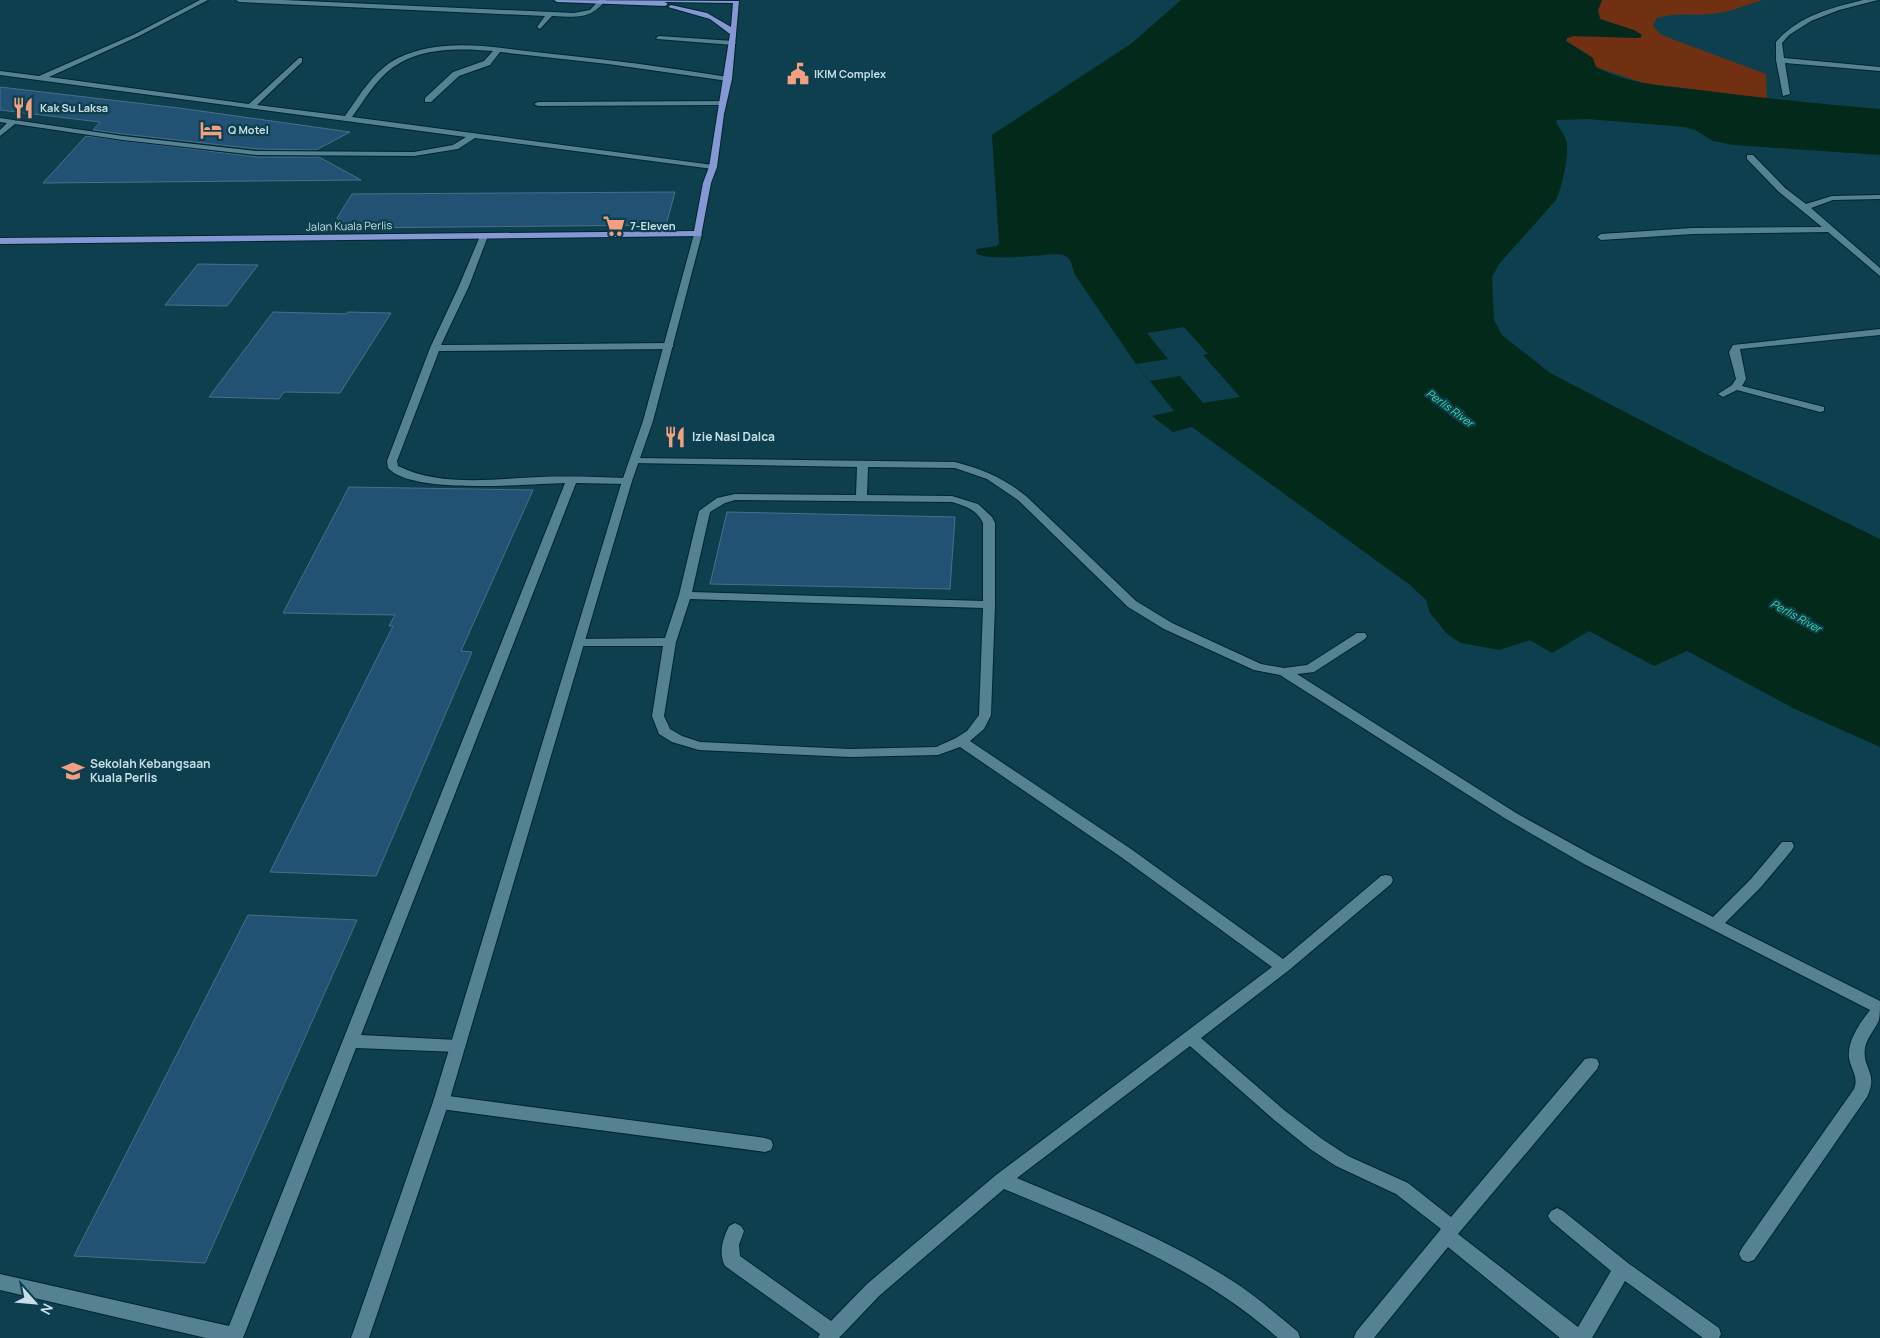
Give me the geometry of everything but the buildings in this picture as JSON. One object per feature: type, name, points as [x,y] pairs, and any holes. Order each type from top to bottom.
[{"type":"main road","points":[[556,0],[735,2],[728,79],[722,103],[713,167],[707,183],[698,234]]},
{"type":"main road","points":[[654,2],[707,15],[723,22],[733,38]]},
{"type":"main road","name":"Jalan Kuala Perlis","points":[[0,241],[698,234]]},
{"type":"street","points":[[42,78],[137,35],[206,0]]},
{"type":"street","points":[[239,0],[550,14],[589,13],[595,10],[602,1]]},
{"type":"street","points":[[1786,94],[1778,43],[1782,38],[1795,28],[1827,12],[1875,0]]},
{"type":"street","points":[[540,27],[550,14]]},
{"type":"street","points":[[659,38],[733,38]]},
{"type":"street","points":[[348,118],[380,74],[402,58],[423,51],[446,48],[614,62],[728,79]]},
{"type":"street","points":[[428,100],[456,74],[487,63],[497,51]]},
{"type":"street","points":[[251,106],[300,60]]},
{"type":"street","points":[[1780,60],[1880,69]]},
{"type":"street","points":[[0,73],[713,167]]},
{"type":"street","points":[[538,104],[722,103]]},
{"type":"street","points":[[0,120],[211,149],[265,153],[414,154],[455,147],[474,135]]},
{"type":"street","points":[[0,134],[12,123]]},
{"type":"street","points":[[1750,157],[1775,184],[1805,207],[1880,273]]},
{"type":"street","points":[[1805,207],[1832,198],[1880,196]]},
{"type":"street","points":[[1601,237],[1692,231],[1830,229]]},
{"type":"street","points":[[360,1338],[441,1102],[627,481],[635,461],[669,346],[681,289],[698,234]]},
{"type":"street","points":[[484,236],[464,286],[435,348],[392,461],[393,468],[400,474],[446,481],[627,481]]},
{"type":"street","points":[[1723,394],[1736,387],[1741,379],[1734,352],[1736,347],[1880,332]]},
{"type":"street","points":[[435,348],[669,346]]},
{"type":"street","points":[[1736,387],[1820,409]]},
{"type":"street","points":[[635,461],[955,465],[975,470],[1008,487],[1022,498],[1132,604],[1168,626],[1258,667],[1284,672],[1310,669],[1361,636]]},
{"type":"street","points":[[861,498],[863,463]]},
{"type":"street","points":[[0,1282],[234,1337],[572,480]]},
{"type":"street","points":[[735,497],[861,498],[952,499],[978,507],[985,513],[989,523],[989,605],[984,715],[979,726],[961,741],[938,751],[850,753],[699,746],[677,739],[664,731],[658,716],[670,642],[685,595],[705,511],[713,504],[735,497]]},
{"type":"street","points":[[685,595],[989,605]]},
{"type":"street","points":[[580,642],[670,642]]},
{"type":"street","points":[[1284,672],[1511,816],[1715,924],[1880,1008],[1860,1041],[1857,1053],[1866,1076],[1866,1082],[1861,1092],[1748,1254]]},
{"type":"street","points":[[961,741],[1126,853],[1283,966]]},
{"type":"street","points":[[1715,924],[1756,883],[1787,846]]},
{"type":"street","points":[[735,1231],[730,1245],[730,1260],[829,1335],[873,1290],[1002,1180],[1283,966],[1386,880]]},
{"type":"street","points":[[1190,1037],[1277,1112],[1328,1152],[1354,1167],[1412,1194],[1449,1232],[1567,1332],[1578,1336],[1585,1333],[1622,1269]]},
{"type":"street","points":[[351,1041],[457,1046]]},
{"type":"street","points":[[1363,1338],[1449,1232],[1591,1064]]},
{"type":"street","points":[[441,1102],[765,1146]]},
{"type":"street","points":[[1002,1180],[1176,1256],[1241,1296],[1291,1338]]},
{"type":"street","points":[[1557,1216],[1622,1269],[1712,1334]]},
{"type":"shaded area","points":[[1602,0],[1763,0],[1719,13],[1664,16],[1657,18],[1653,25],[1660,34],[1766,74],[1767,99],[1643,83],[1596,67],[1589,55],[1566,41],[1567,38],[1573,36],[1640,38],[1642,35],[1600,19],[1598,10]]},
{"type":"water","name":"Perlis River","points":[[1181,0],[1602,0],[1598,10],[1600,19],[1634,30],[1642,35],[1640,38],[1574,36],[1567,38],[1566,41],[1593,58],[1596,67],[1608,73],[1633,81],[1660,85],[1790,101],[1880,109],[1880,155],[1734,145],[1713,141],[1697,131],[1685,127],[1587,119],[1557,120],[1556,122],[1566,140],[1567,153],[1563,179],[1556,200],[1499,264],[1492,277],[1494,320],[1502,335],[1550,373],[1708,455],[1880,539],[1880,747],[1795,709],[1687,651],[1654,666],[1589,631],[1552,653],[1530,640],[1499,650],[1461,643],[1447,634],[1430,613],[1426,600],[1410,585],[1192,427],[1173,432],[1152,416],[1174,411],[1136,364],[1075,275],[1072,264],[1066,256],[1057,254],[993,257],[977,254],[976,249],[997,246],[999,243],[992,135],[1132,43]]},
{"type":"pier","points":[[1184,327],[1208,354],[1203,355],[1240,397],[1203,403],[1180,376],[1150,381],[1136,364],[1168,359],[1147,333]]},
{"type":"place","name":"IKIM Complex","points":[[798,74]]},
{"type":"place","name":"Kak Su Laksa","points":[[23,108]]},
{"type":"place","name":"Q Motel","points":[[211,130]]},
{"type":"place","name":"7-Eleven","points":[[614,226]]},
{"type":"place","name":"Izie Nasi Dalca","points":[[675,437]]},
{"type":"place","name":"Sekolah Kebangsaan Kuala Perlis","points":[[73,771]]}]
